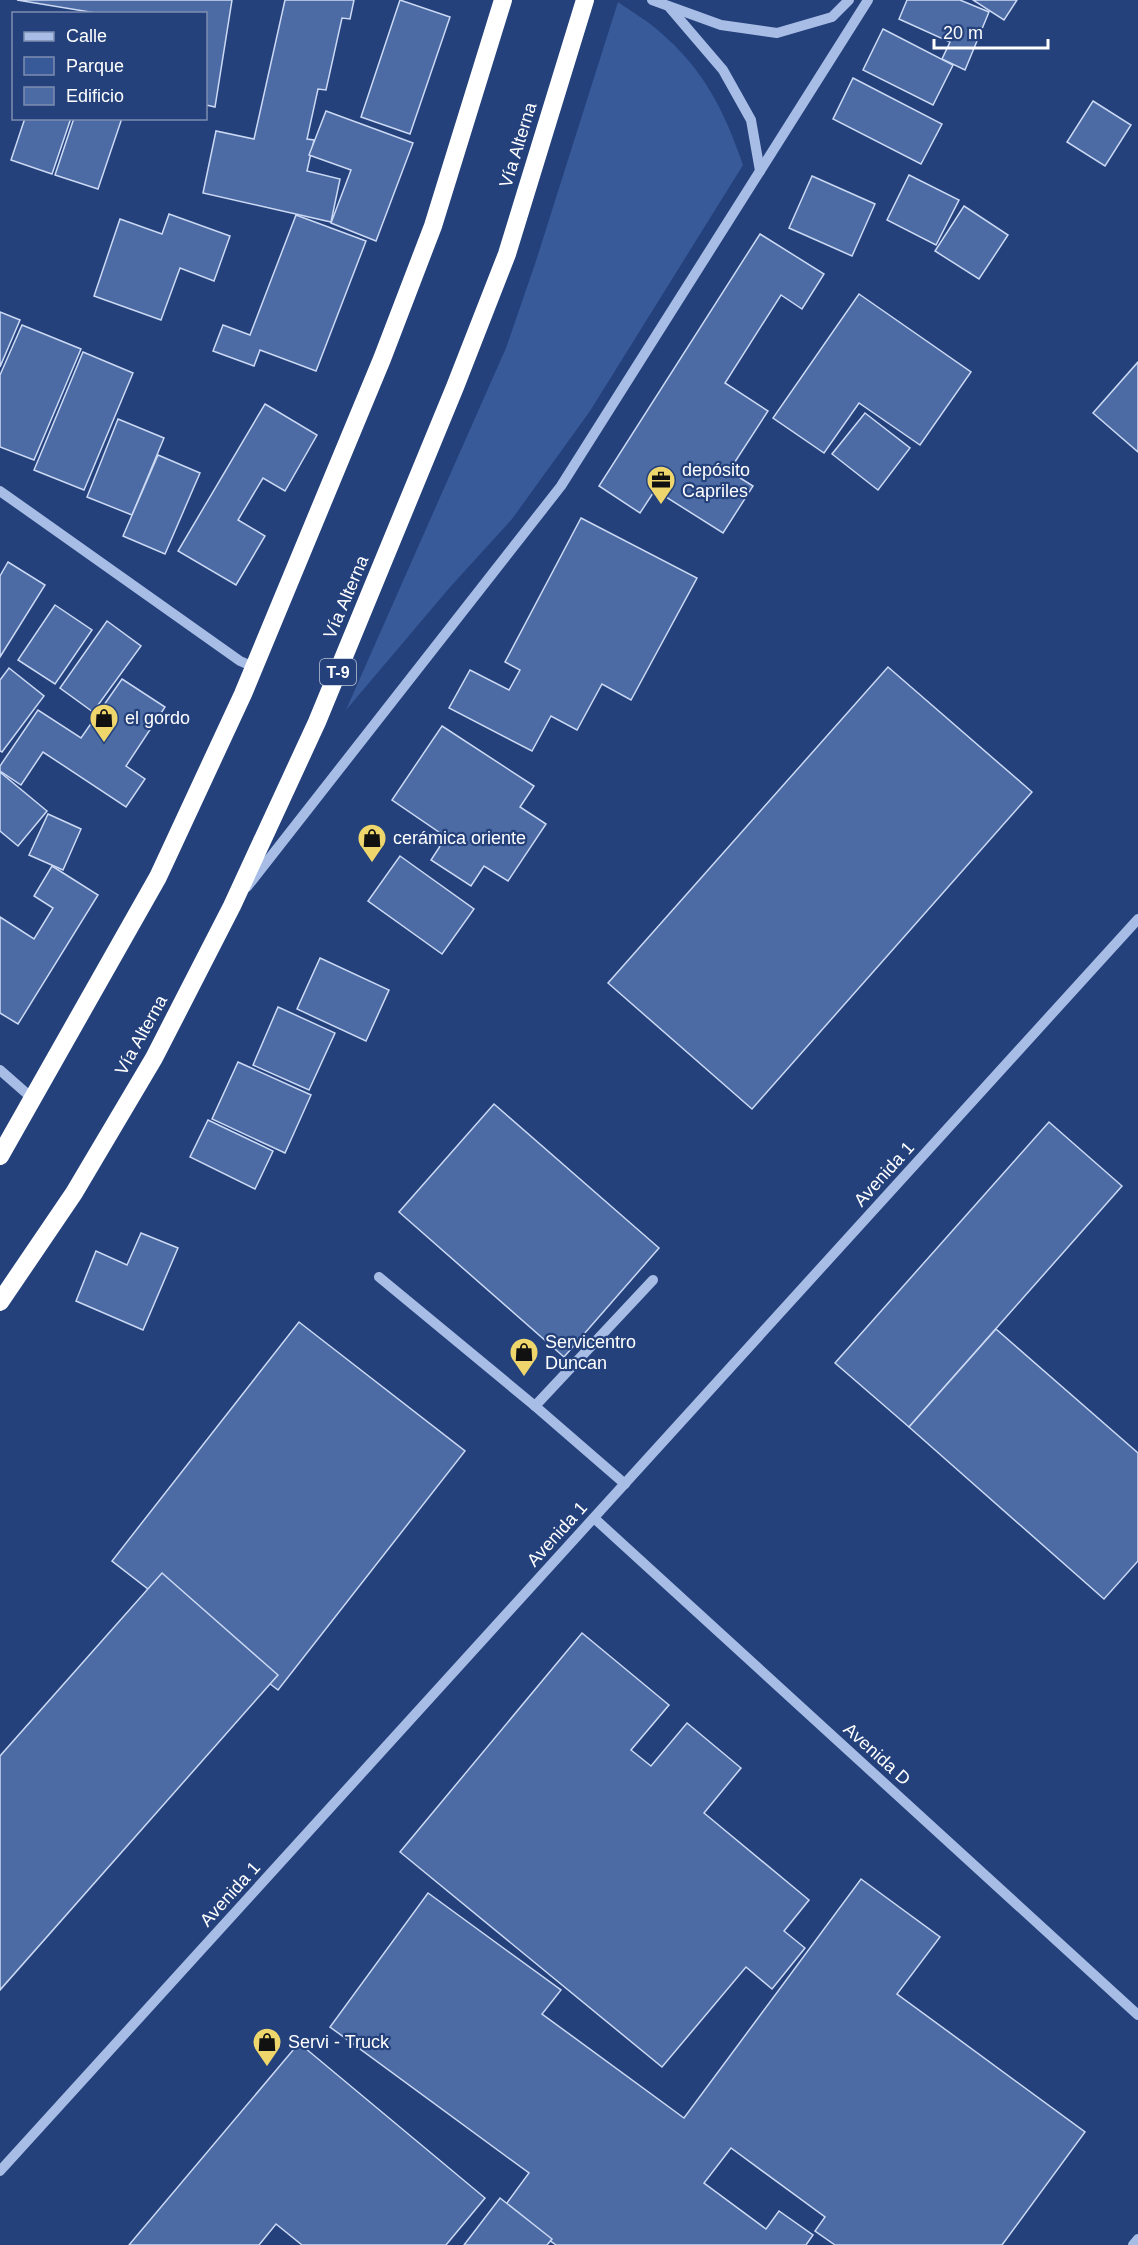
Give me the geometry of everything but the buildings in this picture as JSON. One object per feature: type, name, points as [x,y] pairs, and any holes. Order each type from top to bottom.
[{"type":"highway","points":[[0,1156],[158,877],[254,667],[382,359],[433,226],[503,0]]},
{"type":"highway","name":"Vía Alterna","points":[[0,1302],[74,1193],[154,1058],[232,906],[317,722],[456,387],[507,254],[585,0]]},
{"type":"street","points":[[652,0],[721,25],[777,33],[832,17],[849,0]]},
{"type":"street","points":[[232,906],[561,486],[868,0]]},
{"type":"street","points":[[670,8],[723,70],[751,120],[760,171]]},
{"type":"street","points":[[0,491],[240,661],[254,667]]},
{"type":"street","name":"Avenida 1","points":[[0,2171],[1138,919]]},
{"type":"street","points":[[0,1070],[33,1099]]},
{"type":"street","points":[[379,1277],[625,1484]]},
{"type":"street","points":[[535,1406],[653,1280]]},
{"type":"street","name":"Avenida D","points":[[594,1518],[1138,2015]]},
{"type":"street","points":[[1133,2245],[1138,2239]]},
{"type":"green space","points":[[618,2],[660,32],[701,76],[720,109],[743,165],[590,411],[512,519],[451,586],[346,710],[506,348]]},
{"type":"place","name":"depósito Capriles","points":[[661,506]]},
{"type":"place","name":"el gordo","points":[[104,744]]},
{"type":"place","name":"cerámica oriente","points":[[372,864]]},
{"type":"place","name":"Servicentro Duncan","points":[[524,1378]]},
{"type":"place","name":"Servi - Truck","points":[[267,2068]]}]
